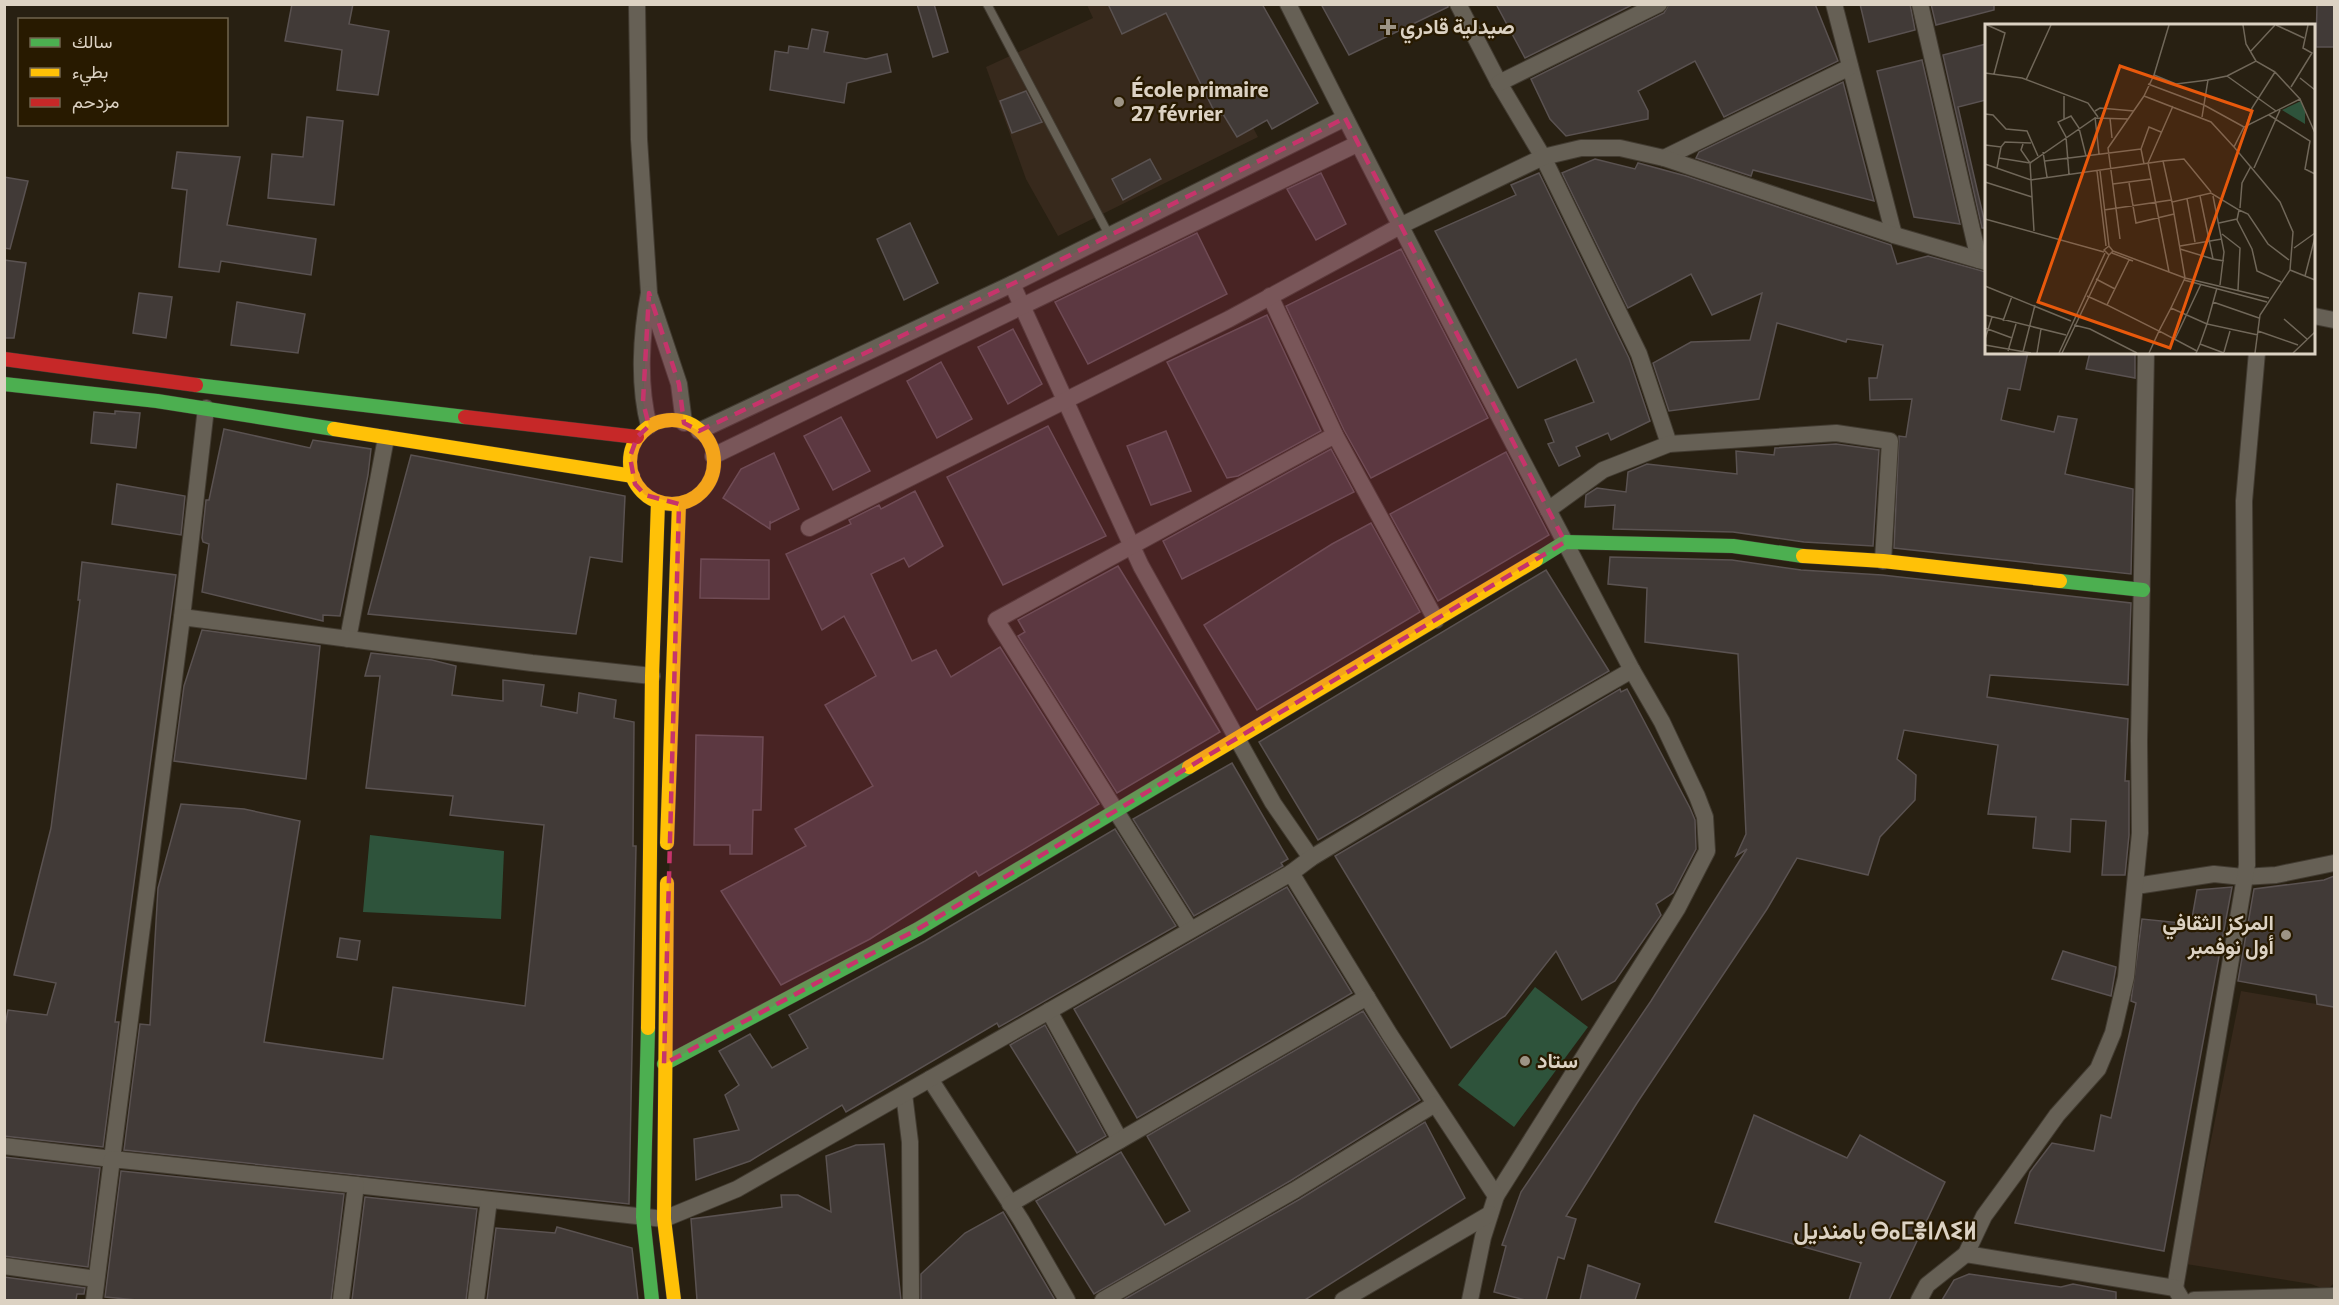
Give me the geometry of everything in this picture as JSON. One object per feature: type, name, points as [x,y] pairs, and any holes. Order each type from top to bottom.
[{"type":"street","points":[[638,4],[639,139],[649,293],[691,427]]},
{"type":"street","points":[[1288,4],[1357,144],[1402,225],[1632,670],[1662,722],[1705,817],[1707,851],[1677,909],[1496,1196],[1470,1300]]},
{"type":"street","points":[[1458,4],[1499,83],[1544,158],[1639,354],[1669,444]]},
{"type":"street","points":[[1499,83],[1659,4]]},
{"type":"street","points":[[1834,4],[1894,235]]},
{"type":"street","points":[[1920,4],[1983,261]]},
{"type":"street","points":[[1664,158],[1850,67]]},
{"type":"street","points":[[691,427],[1012,284],[1345,118]]},
{"type":"street","points":[[713,456],[1024,308],[1357,144]]},
{"type":"street","points":[[809,528],[1270,296],[1402,225],[1544,158],[1581,148],[1620,148],[1664,158],[1894,235],[1983,261]]},
{"type":"street","points":[[1012,284],[1132,545],[1236,740],[1273,803],[1311,858]]},
{"type":"street","points":[[4,359],[260,394],[643,432],[663,421],[691,427],[709,442],[713,456],[713,470],[706,486],[696,496],[679,504],[658,502],[645,495],[635,484],[630,457],[643,432],[644,318],[649,293]]},
{"type":"street","points":[[1270,296],[1335,435],[1436,620]]},
{"type":"street","points":[[2315,316],[2334,320]]},
{"type":"street","points":[[1919,1300],[1928,1285],[1966,1254],[1984,1216],[2057,1115],[2098,1069],[2113,1032],[2126,977],[2140,833],[2139,741],[2146,354]]},
{"type":"street","points":[[1966,1254],[2179,1294],[2243,877],[2247,865],[2244,501],[2257,354]]},
{"type":"street","points":[[4,384],[206,408],[633,476]]},
{"type":"street","points":[[94,1300],[182,617],[206,408]]},
{"type":"street","points":[[1548,510],[1603,470],[1669,444],[1836,433],[1890,441],[1883,561]]},
{"type":"street","points":[[1190,929],[996,620],[1335,435]]},
{"type":"street","points":[[348,639],[386,438]]},
{"type":"street","points":[[652,1300],[643,1217],[647,1085],[652,676],[658,502]]},
{"type":"street","points":[[674,1300],[664,1219],[664,1064],[667,863],[679,504]]},
{"type":"street","points":[[664,1064],[918,929],[1565,542],[1733,546],[1803,556],[1883,561],[2143,590]]},
{"type":"street","points":[[182,617],[652,676]]},
{"type":"street","points":[[4,1146],[664,1219],[737,1189],[1291,873],[1311,858],[1632,670]]},
{"type":"street","points":[[2136,886],[2214,874],[2243,877],[2276,875],[2334,863]]},
{"type":"street","points":[[1291,873],[1367,997],[1496,1196]]},
{"type":"street","points":[[1010,1204],[1367,997]]},
{"type":"street","points":[[1049,1011],[1120,1140]]},
{"type":"street","points":[[930,1079],[1010,1204],[1067,1300]]},
{"type":"street","points":[[904,1094],[910,1142],[911,1300]]},
{"type":"street","points":[[1103,1300],[1295,1190],[1435,1104]]},
{"type":"street","points":[[341,1300],[357,1185]]},
{"type":"street","points":[[476,1300],[489,1200]]},
{"type":"street","points":[[1343,1300],[1490,1214]]},
{"type":"street","points":[[4,1266],[96,1279]]},
{"type":"street","points":[[2194,1300],[2334,1296]]},
{"type":"lane","points":[[987,4],[1109,235]]},
{"type":"highlighted area","points":[[1345,118],[1565,542],[918,929],[664,1064],[679,504],[645,495],[635,484],[630,457],[637,437],[649,426],[643,402],[649,293],[679,384],[684,423],[699,431],[1012,284]]},
{"type":"shaded area","name":"École primaire 27 février","points":[[1087,5],[1188,5],[1258,137],[1058,236],[1026,179],[986,67],[1093,18]]},
{"type":"shaded area","points":[[2241,991],[2334,1007],[2334,1283],[2327,1290],[2311,1284],[2186,1264]]},
{"type":"green space","points":[[370,835],[504,851],[501,919],[363,912]]},
{"type":"green space","points":[[1535,987],[1588,1027],[1514,1127],[1458,1085]]},
{"type":"building","points":[[292,4],[353,4],[349,24],[389,31],[378,95],[337,90],[342,50],[285,41]]},
{"type":"building","points":[[917,4],[934,4],[948,52],[933,57]]},
{"type":"building","points":[[1108,4],[1262,4],[1318,103],[1272,129],[1267,120],[1237,137],[1223,114],[1217,117],[1166,13],[1122,34]]},
{"type":"building","points":[[1321,4],[1448,4],[1448,7],[1349,55]]},
{"type":"building","points":[[1496,4],[1634,4],[1525,58]]},
{"type":"building","points":[[1669,4],[1815,4],[1838,61],[1724,117],[1695,61],[1638,91],[1648,111],[1648,119],[1566,136],[1550,119],[1531,79],[1664,13]]},
{"type":"building","points":[[1860,4],[1910,4],[1915,30],[1869,42]]},
{"type":"building","points":[[1931,4],[1994,4],[1994,10],[1936,25]]},
{"type":"building","points":[[2317,4],[2334,4],[2334,47],[2316,47]]},
{"type":"building","points":[[812,29],[828,32],[824,52],[866,59],[887,54],[891,72],[847,83],[844,103],[770,90],[775,51],[788,53],[789,46],[808,49]]},
{"type":"building","points":[[1985,44],[1985,100],[1958,107],[1985,228],[1982,228],[1943,55]]},
{"type":"building","points":[[1922,60],[1960,224],[1914,217],[1877,71]]},
{"type":"building","points":[[1843,82],[1874,201],[1753,170],[1751,176],[1696,158],[1699,152]]},
{"type":"building","points":[[1026,91],[1042,122],[1012,133],[1000,101]]},
{"type":"building","points":[[307,117],[343,121],[334,205],[268,198],[272,154],[303,157]]},
{"type":"building","points":[[177,152],[240,157],[227,225],[316,239],[311,275],[221,261],[219,272],[179,267],[187,190],[172,188]]},
{"type":"building","points":[[1150,159],[1161,179],[1123,200],[1112,179]]},
{"type":"building","points":[[1595,159],[1635,169],[1638,163],[1686,176],[1891,245],[1897,264],[1928,256],[1985,272],[1985,354],[2028,354],[2020,390],[2008,388],[2001,420],[2054,432],[2058,416],[2077,419],[2065,474],[2133,489],[2131,574],[1894,548],[1899,436],[1906,437],[1912,399],[1870,400],[1869,378],[1877,378],[1883,345],[1847,339],[1846,342],[1777,323],[1759,399],[1669,411],[1653,363],[1691,342],[1750,340],[1762,293],[1712,315],[1691,274],[1628,308],[1562,173]]},
{"type":"building","points":[[1321,173],[1346,224],[1316,240],[1287,189]]},
{"type":"building","points":[[1539,173],[1629,358],[1650,421],[1611,440],[1608,433],[1576,447],[1580,456],[1559,466],[1548,444],[1554,442],[1545,420],[1594,402],[1576,359],[1518,388],[1435,231],[1516,195],[1511,185]]},
{"type":"building","points":[[4,177],[28,181],[10,249],[4,248]]},
{"type":"building","points":[[910,223],[938,283],[904,300],[877,239]]},
{"type":"building","points":[[1197,233],[1227,294],[1088,364],[1055,302]]},
{"type":"building","points":[[1401,249],[1488,418],[1371,478],[1344,430],[1286,306]]},
{"type":"building","points":[[4,260],[26,263],[14,338],[4,338]]},
{"type":"building","points":[[139,293],[172,297],[166,338],[133,333]]},
{"type":"building","points":[[237,302],[305,314],[298,353],[231,345]]},
{"type":"building","points":[[1267,315],[1321,431],[1238,476],[1227,478],[1167,362]]},
{"type":"building","points":[[1013,329],[1042,384],[1008,404],[978,347]]},
{"type":"building","points":[[2090,354],[2135,354],[2135,378],[2086,369]]},
{"type":"building","points":[[941,362],[972,419],[937,438],[907,381]]},
{"type":"building","points":[[115,411],[140,413],[136,448],[91,443],[94,412],[115,414]]},
{"type":"building","points":[[841,417],[870,471],[833,490],[804,436]]},
{"type":"building","points":[[1048,426],[1106,536],[1003,585],[947,477]]},
{"type":"building","points":[[224,429],[310,448],[313,440],[371,449],[340,616],[323,615],[323,621],[202,592],[209,544],[203,542],[202,538],[206,500],[209,500]]},
{"type":"building","points":[[1166,431],[1191,491],[1151,505],[1127,446]]},
{"type":"building","points":[[1836,444],[1879,450],[1873,546],[1804,542],[1733,532],[1613,529],[1615,505],[1585,507],[1586,495],[1597,488],[1626,492],[1628,472],[1647,464],[1737,474],[1736,451],[1774,455],[1775,448]]},
{"type":"building","points":[[1331,449],[1354,492],[1182,579],[1163,541]]},
{"type":"building","points":[[1506,452],[1549,535],[1438,601],[1390,514]]},
{"type":"building","points":[[774,453],[799,509],[771,523],[770,521],[770,529],[723,498],[741,469]]},
{"type":"building","points":[[411,455],[625,496],[622,562],[590,557],[576,634],[368,614]]},
{"type":"building","points":[[117,484],[185,496],[181,535],[112,524]]},
{"type":"building","points":[[915,491],[943,546],[909,567],[904,558],[871,574],[912,661],[936,650],[951,677],[1000,647],[1099,804],[979,876],[976,871],[870,939],[781,985],[721,891],[806,846],[795,829],[873,786],[825,705],[876,676],[844,616],[822,630],[786,554],[851,524],[849,520],[879,505],[881,509]]},
{"type":"building","points":[[1371,523],[1420,612],[1257,710],[1204,625],[1332,544]]},
{"type":"building","points":[[1610,557],[1732,560],[1801,570],[1882,575],[2131,603],[2128,685],[1990,675],[1987,697],[2128,719],[2125,781],[2129,781],[2129,835],[2125,875],[2102,875],[2106,821],[2071,819],[2070,852],[2033,848],[2036,817],[1988,814],[1998,745],[1904,730],[1897,759],[1916,775],[1915,800],[1880,837],[1868,875],[1797,858],[1767,909],[1637,1103],[1566,1216],[1576,1219],[1564,1259],[1558,1257],[1546,1300],[1525,1300],[1494,1292],[1506,1246],[1502,1245],[1521,1192],[1651,1001],[1747,849],[1736,856],[1746,834],[1738,654],[1645,642],[1647,588],[1608,584]]},
{"type":"building","points":[[701,559],[769,560],[769,599],[700,598]]},
{"type":"building","points":[[82,562],[176,575],[115,1022],[119,1022],[103,1147],[4,1136],[4,1031],[8,1010],[47,1015],[56,983],[14,975],[51,828],[80,600],[78,600]]},
{"type":"building","points":[[1118,566],[1220,732],[1117,793],[1018,636],[1025,632],[1018,620]]},
{"type":"building","points":[[1546,570],[1609,671],[1318,840],[1259,742]]},
{"type":"building","points":[[202,630],[320,646],[306,779],[174,761],[184,686]]},
{"type":"building","points":[[371,653],[432,660],[456,666],[452,695],[503,701],[503,680],[544,685],[541,706],[577,713],[579,693],[616,700],[614,718],[634,722],[633,846],[636,846],[629,1204],[124,1150],[140,1024],[150,1025],[158,888],[181,804],[244,809],[300,821],[264,1042],[383,1059],[393,987],[525,1006],[544,825],[450,815],[453,796],[366,788],[380,676],[365,676]]},
{"type":"building","points":[[1620,689],[1621,692],[1627,689],[1690,808],[1695,820],[1696,849],[1673,893],[1656,904],[1661,915],[1615,981],[1582,1000],[1556,951],[1505,1016],[1451,1048],[1335,856]]},
{"type":"building","points":[[696,735],[763,737],[761,810],[753,810],[752,854],[730,854],[730,845],[694,845]]},
{"type":"building","points":[[1232,763],[1288,859],[1281,863],[1283,866],[1194,916],[1133,819]]},
{"type":"building","points":[[1115,829],[1176,926],[999,1027],[997,1023],[846,1112],[842,1105],[750,1161],[696,1180],[694,1139],[739,1130],[725,1095],[739,1085],[719,1051],[750,1034],[772,1068],[808,1048],[789,1015],[925,941]]},
{"type":"building","name":"المركز الثقافي أول نوفمبر","points":[[2334,876],[2334,1007],[2317,1004],[2316,995],[2238,981],[2254,889],[2324,880]]},
{"type":"building","points":[[1287,887],[1352,993],[1137,1118],[1074,1009]]},
{"type":"building","points":[[2232,887],[2164,1251],[2015,1223],[2030,1172],[2052,1143],[2094,1151],[2101,1115],[2111,1118],[2136,1003],[2131,1001],[2142,919],[2191,924],[2197,890]]},
{"type":"building","points":[[340,938],[360,941],[357,960],[337,957]]},
{"type":"building","points":[[2063,951],[2116,967],[2111,996],[2052,979]]},
{"type":"building","points":[[1363,1011],[1420,1100],[1290,1181],[1094,1294],[1036,1201],[1121,1152],[1165,1225],[1190,1211],[1147,1136]]},
{"type":"building","points":[[1045,1025],[1106,1136],[1077,1153],[1010,1045]]},
{"type":"building","points":[[1754,1115],[1847,1158],[1860,1135],[1945,1182],[1889,1300],[1849,1300],[1861,1263],[1715,1222]]},
{"type":"building","points":[[1425,1122],[1465,1198],[1305,1300],[1123,1300],[1300,1199]]},
{"type":"building","points":[[884,1144],[901,1300],[697,1300],[691,1219],[782,1207],[781,1195],[798,1195],[831,1212],[826,1156],[856,1145]]},
{"type":"building","points":[[4,1157],[100,1168],[88,1267],[4,1256]]},
{"type":"building","points":[[121,1171],[344,1194],[331,1300],[137,1300],[105,1297]]},
{"type":"building","points":[[365,1197],[477,1209],[466,1300],[352,1300]]},
{"type":"building","points":[[1003,1212],[1055,1300],[921,1300],[921,1274],[965,1233]]},
{"type":"building","points":[[557,1227],[632,1248],[638,1300],[487,1300],[496,1228],[555,1233]]},
{"type":"building","points":[[1588,1265],[1640,1284],[1635,1300],[1580,1300]]},
{"type":"building","points":[[1969,1274],[2061,1287],[2073,1284],[2116,1292],[2116,1300],[1942,1300],[1954,1280]]},
{"type":"building","points":[[4,1277],[85,1288],[84,1294],[77,1294],[76,1300],[4,1300]]},
{"type":"traffic: fast","points":[[4,384],[157,401],[334,429]]},
{"type":"traffic: fast","points":[[196,385],[465,417]]},
{"type":"traffic: fast","points":[[1536,560],[1565,542],[1733,546],[1803,556]]},
{"type":"traffic: fast","points":[[2060,581],[2143,590]]},
{"type":"traffic: fast","points":[[664,1064],[918,929],[1189,767]]},
{"type":"traffic: fast","points":[[648,1028],[643,1217],[652,1300]]},
{"type":"traffic: slow","points":[[672,420],[695,427],[707,439],[714,462],[707,485],[695,497],[672,504],[649,497],[637,485],[630,462],[637,439],[649,427],[672,420]]},
{"type":"traffic: slow","points":[[334,429],[633,476]]},
{"type":"traffic: slow","points":[[648,1028],[652,676],[658,502]]},
{"type":"traffic: slow","points":[[667,843],[679,504]]},
{"type":"traffic: slow","points":[[1803,556],[1883,561],[2060,581]]},
{"type":"traffic: slow","points":[[1189,767],[1536,560]]},
{"type":"traffic: slow","points":[[667,883],[664,1219],[674,1300]]},
{"type":"traffic: jam","points":[[4,359],[196,385]]},
{"type":"traffic: jam","points":[[465,417],[637,437]]},
{"type":"place","name":"صيدلية قادري","points":[[1388,27]]},
{"type":"place","name":"École primaire 27 février","points":[[1119,102]]},
{"type":"place","name":"المركز الثقافي أول نوفمبر","points":[[2286,935]]},
{"type":"place","name":"ستاد","points":[[1525,1061]]},
{"type":"district","name":"بامنديل ⴱⴰⵎⴻⵏⴷⵉⵍ","points":[[1885,1231]]}]
